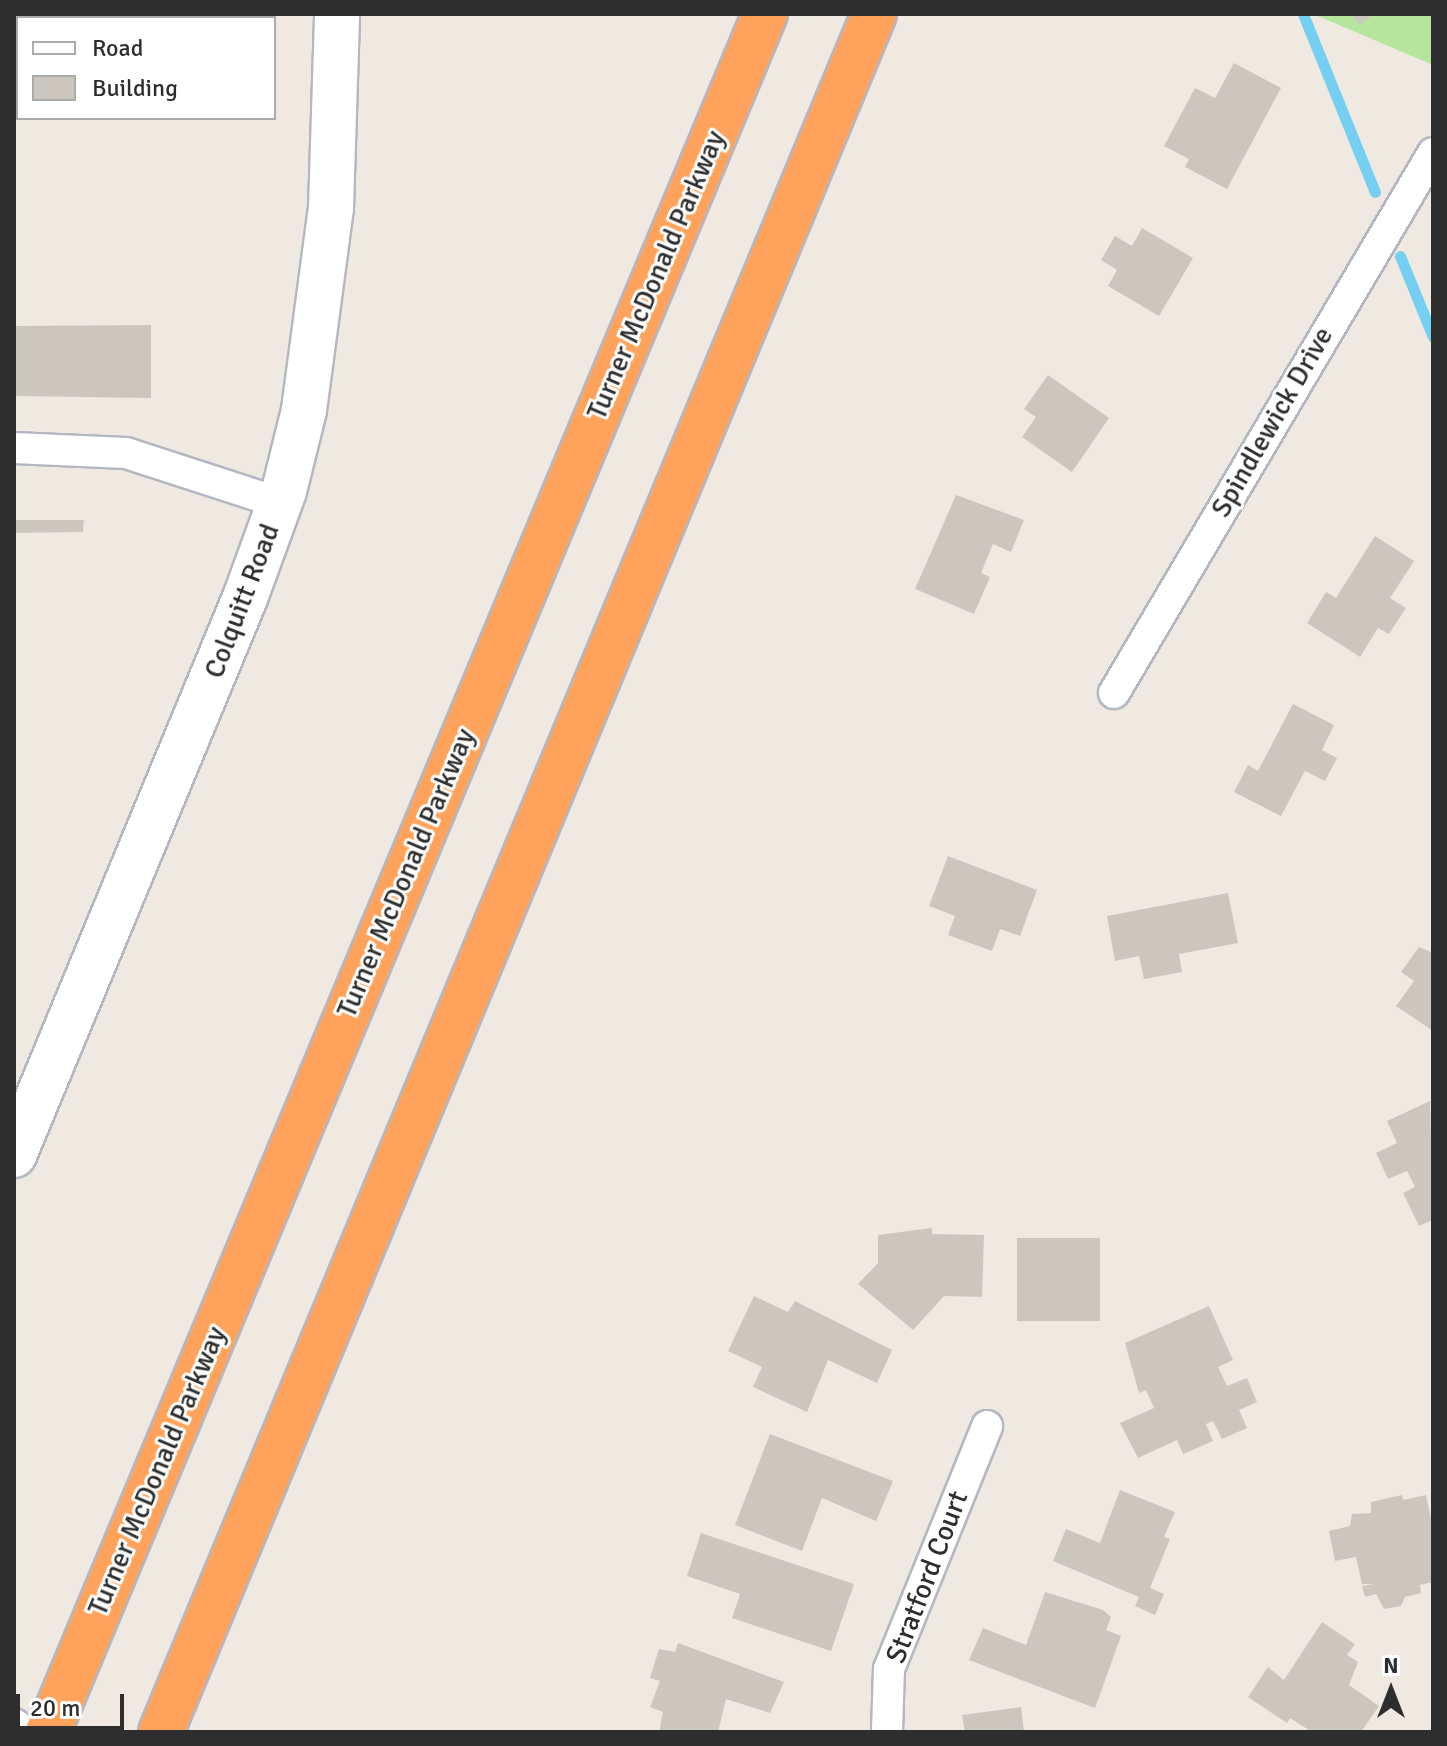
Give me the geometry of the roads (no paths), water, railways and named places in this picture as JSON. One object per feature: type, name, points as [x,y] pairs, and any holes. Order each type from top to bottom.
[{"type":"highway","name":"Turner McDonald Parkway","points":[[48,1732],[765,14]]},
{"type":"highway","points":[[161,1732],[874,14]]},
{"type":"street","name":"Colquitt Road","points":[[14,1155],[280,503],[304,410],[331,208],[337,14]]},
{"type":"street","name":"Spindlewick Drive","points":[[1114,693],[1433,153]]},
{"type":"street","points":[[14,448],[126,453],[280,503]]},
{"type":"street","name":"Stratford Court","points":[[887,1732],[889,1669],[987,1426]]},
{"type":"street","points":[[14,1724],[27,1732]]},
{"type":"waterway","points":[[1303,14],[1375,192]]},
{"type":"waterway","points":[[1400,256],[1433,337]]}]
